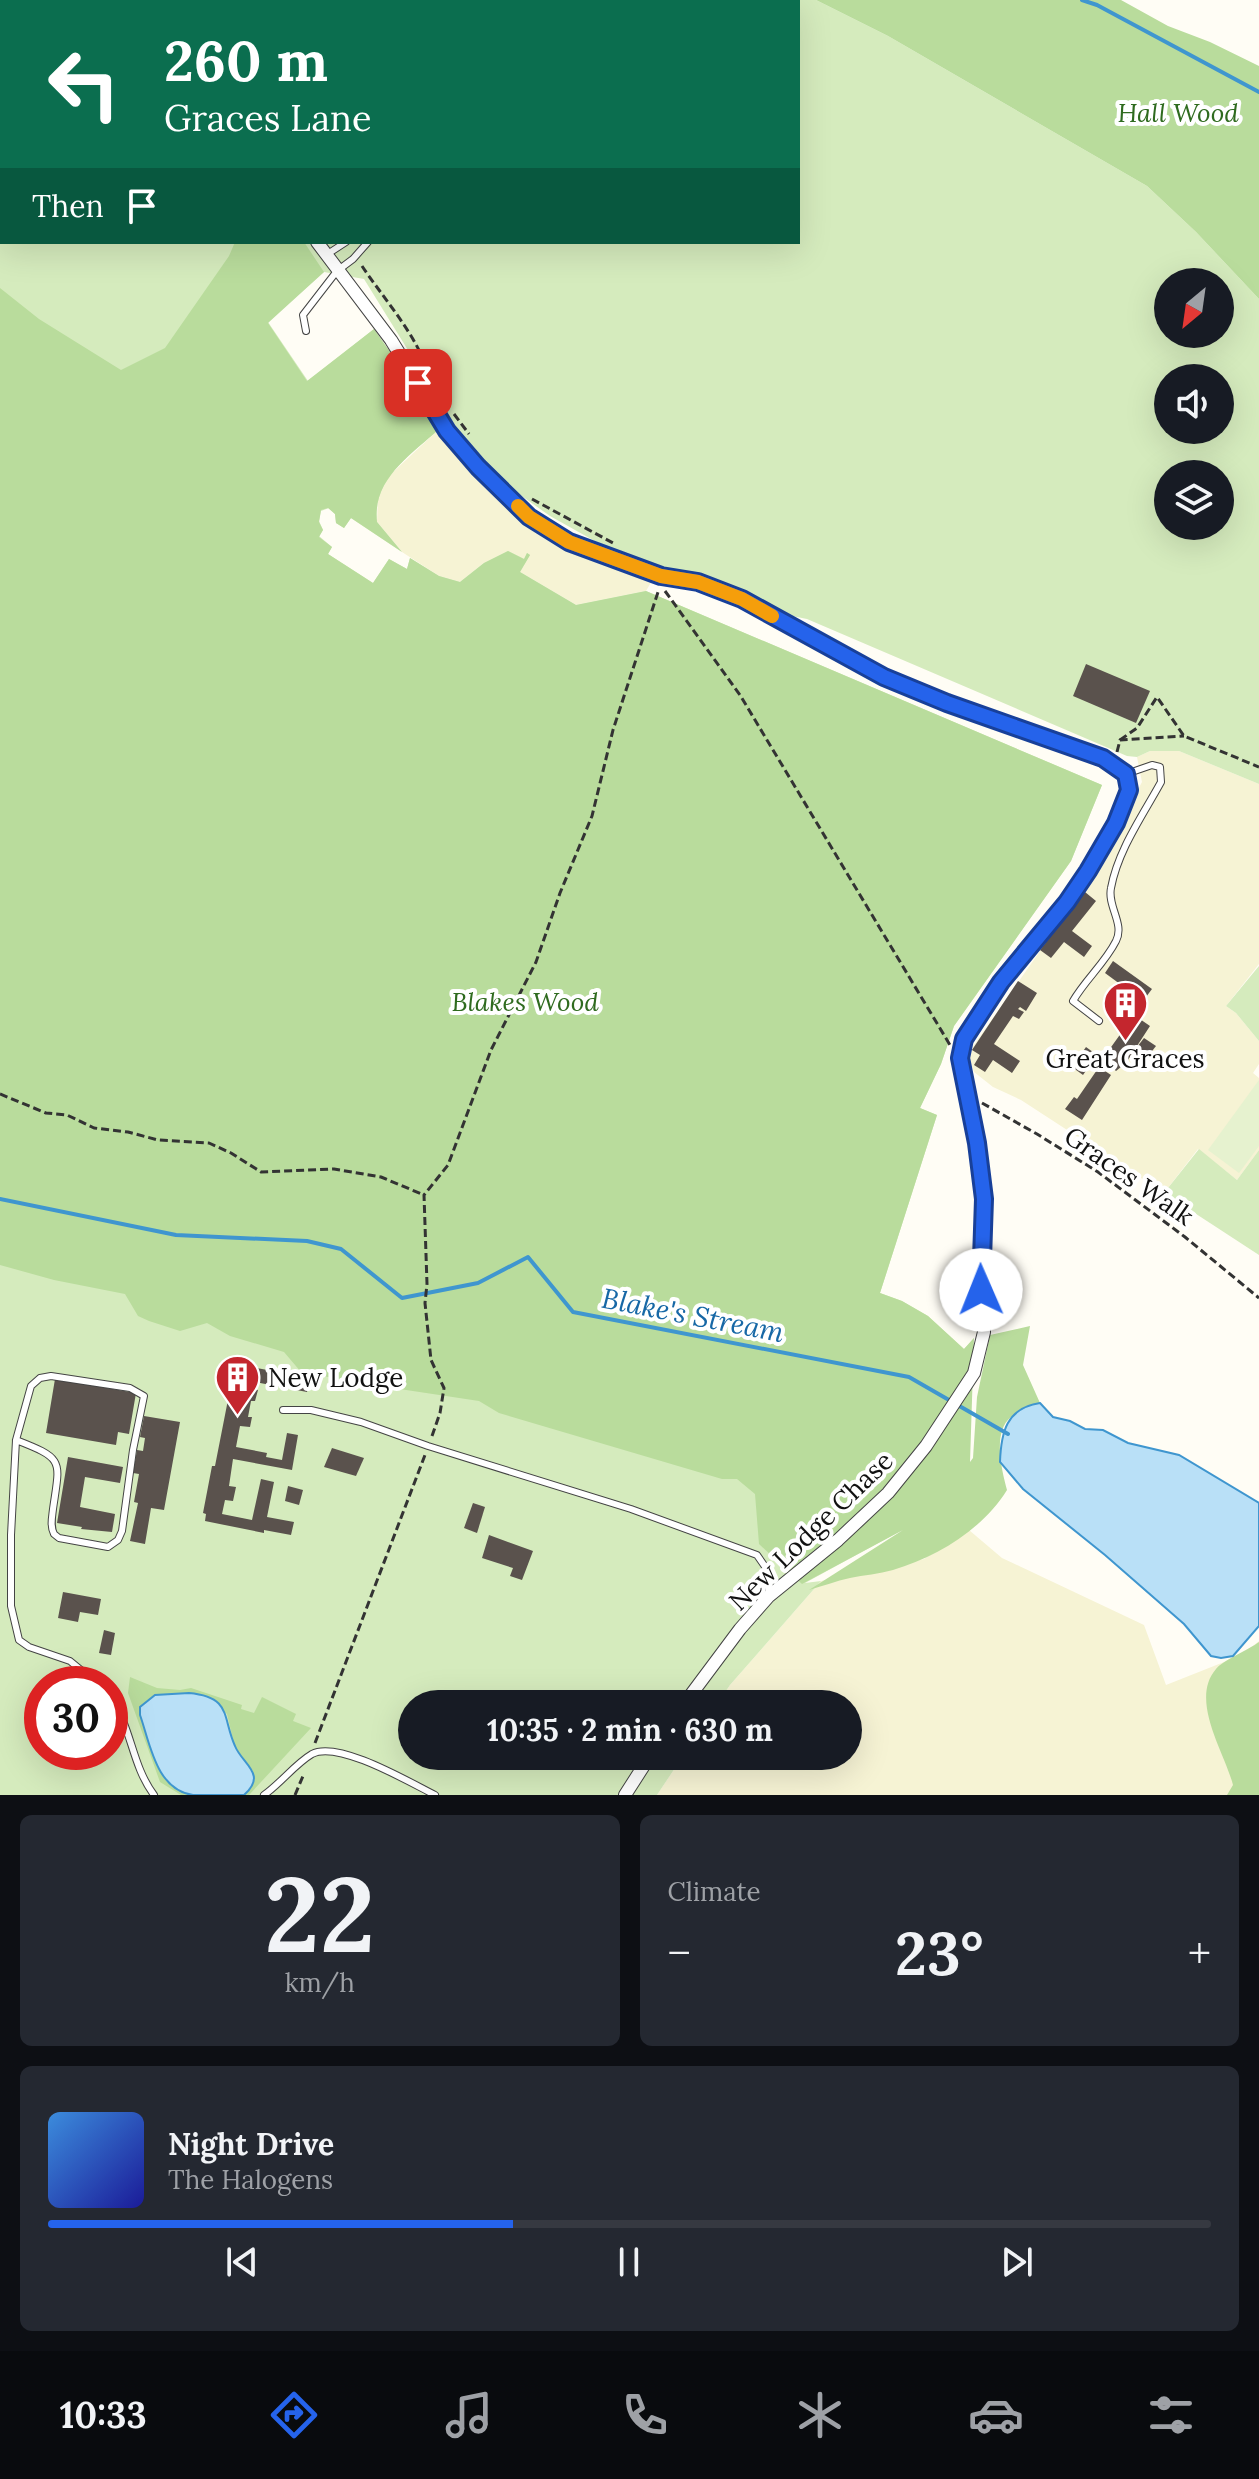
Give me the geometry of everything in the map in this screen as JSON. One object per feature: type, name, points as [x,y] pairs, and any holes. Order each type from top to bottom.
[{"type":"street","points":[[318,244],[391,340],[447,431],[478,467],[529,517],[569,542],[661,576],[698,582],[742,599],[884,677],[1114,764],[1126,774]]},
{"type":"street","name":"New Lodge Chase","points":[[694,1690],[769,1596],[838,1540],[888,1493],[926,1446],[974,1373],[984,1332],[981,1248],[984,1199],[977,1143],[960,1058],[964,1039],[1001,982],[1067,902],[1088,871],[1116,823],[1129,790],[1126,774]]},
{"type":"street","points":[[625,1795],[641,1770]]},
{"type":"lane","points":[[326,255],[343,244]]},
{"type":"lane","points":[[306,331],[303,315],[337,271],[366,244]]},
{"type":"lane","points":[[1099,1021],[1073,1001],[1116,941],[1119,930],[1111,905],[1111,886],[1128,841],[1161,782],[1162,774],[1160,767],[1152,765],[1126,774]]},
{"type":"lane","points":[[16,1440],[46,1452],[59,1467],[52,1519],[54,1534],[59,1538],[108,1547],[113,1545],[122,1531],[144,1396],[130,1388],[51,1376],[40,1378],[31,1386],[16,1440],[11,1606],[19,1640],[76,1666]]},
{"type":"lane","points":[[283,1410],[311,1410],[361,1422],[631,1509],[757,1555],[766,1568],[769,1596]]},
{"type":"lane","points":[[128,1737],[136,1767],[154,1795]]},
{"type":"lane","points":[[264,1795],[311,1755],[323,1750],[336,1751],[435,1795]]},
{"type":"path","points":[[366,257],[362,266],[425,361],[430,382]]},
{"type":"path","points":[[453,413],[477,444]]},
{"type":"path","points":[[524,494],[617,545],[620,560]]},
{"type":"path","points":[[295,1795],[440,1413],[444,1388],[431,1360],[425,1303],[424,1195],[448,1165],[491,1050],[536,962],[592,816],[613,730],[660,585],[740,695],[949,1043]]},
{"type":"path","points":[[1114,764],[1120,740],[1137,728],[1157,697],[1184,736]]},
{"type":"path","points":[[1120,740],[1184,736],[1259,767]]},
{"type":"path","points":[[0,1094],[46,1113],[67,1115],[94,1128],[158,1140],[209,1143],[261,1172],[334,1169],[381,1177],[424,1195]]},
{"type":"path","name":"Graces Walk","points":[[968,1104],[985,1103],[1098,1172],[1185,1237],[1259,1298]]},
{"type":"shaded area","points":[[439,429],[523,519],[653,579],[646,591],[576,605],[520,572],[529,554],[524,559],[484,563],[460,582],[439,576],[402,552],[377,522],[378,495],[390,475]]},
{"type":"shaded area","points":[[1150,751],[1179,751],[1259,784],[1259,964],[1226,1006],[1236,1013],[1259,1041],[1259,1064],[1253,1073],[1259,1078],[1259,1150],[1237,1180],[1198,1149],[1164,1193],[1021,1100],[993,1087],[974,1072],[969,1058],[974,1045],[1071,907],[1109,844],[1142,782],[1137,757]]},
{"type":"shaded area","points":[[969,1530],[1002,1558],[1144,1625],[1166,1685],[1224,1662],[1259,1641],[1259,1795],[657,1795],[674,1770],[862,1770],[862,1690],[727,1690],[821,1581],[924,1559]]},
{"type":"green space","points":[[800,0],[816,0],[888,36],[1147,186],[1196,232],[1230,268],[1154,268],[1154,348],[1234,348],[1234,272],[1259,299],[1259,784],[1179,751],[1150,751],[1137,757],[1127,756],[807,619],[782,614],[711,577],[666,570],[609,549],[550,516],[502,482],[458,431],[364,279],[324,272],[268,322],[308,381],[374,329],[439,429],[396,469],[381,493],[377,522],[402,552],[351,518],[344,528],[336,523],[335,514],[329,508],[321,511],[319,521],[323,530],[319,536],[332,547],[328,554],[373,583],[389,559],[407,569],[410,558],[439,576],[460,582],[484,563],[508,551],[524,559],[527,553],[530,555],[520,572],[576,605],[646,591],[1102,785],[1071,861],[954,1026],[941,1064],[920,1108],[937,1115],[880,1293],[928,1316],[964,1349],[974,1338],[913,1524],[805,1583],[821,1581],[727,1690],[398,1690],[398,1770],[674,1770],[657,1795],[0,1795],[0,244],[800,244]]},
{"type":"green space","name":"Hall Wood","points":[[816,0],[1121,0],[1168,26],[1259,66],[1259,299],[1234,272],[1234,268],[1230,268],[1147,186],[888,36]]},
{"type":"green space","name":"Blakes Wood","points":[[234,244],[305,244],[324,272],[268,323],[307,381],[374,329],[417,390],[439,429],[396,469],[381,493],[377,522],[402,552],[351,518],[344,528],[336,523],[335,514],[328,508],[321,510],[319,522],[323,530],[319,537],[332,547],[328,554],[373,583],[389,559],[407,569],[410,558],[439,576],[460,582],[484,563],[508,551],[524,559],[527,553],[530,555],[520,572],[576,605],[646,591],[1102,785],[1071,861],[954,1026],[941,1064],[920,1108],[937,1115],[880,1293],[928,1316],[964,1349],[974,1338],[970,1462],[973,1458],[977,1397],[990,1335],[1030,1326],[1023,1365],[1040,1403],[1011,1417],[1005,1424],[1000,1452],[1007,1490],[997,1504],[958,1540],[926,1558],[893,1570],[809,1590],[903,1530],[802,1584],[759,1544],[755,1494],[737,1479],[722,1479],[499,1413],[479,1401],[393,1388],[386,1379],[370,1376],[353,1375],[339,1379],[301,1372],[284,1352],[230,1336],[207,1323],[180,1331],[138,1316],[125,1294],[54,1280],[0,1265],[0,288],[39,319],[121,370],[165,348]]},
{"type":"green space","points":[[1259,966],[1259,1041],[1236,1013],[1226,1006]]},
{"type":"green space","points":[[1259,1080],[1259,1146],[1239,1173],[1208,1150]]},
{"type":"green space","points":[[1199,1149],[1237,1180],[1259,1150],[1259,1255],[1164,1193]]},
{"type":"green space","points":[[1259,1642],[1259,1795],[1227,1795],[1233,1785],[1211,1727],[1206,1696],[1216,1669]]},
{"type":"green space","points":[[130,1677],[157,1688],[191,1688],[242,1705],[241,1709],[254,1713],[262,1697],[296,1714],[293,1721],[311,1728],[249,1795],[244,1795],[248,1792],[253,1771],[235,1748],[227,1714],[204,1695],[155,1695],[141,1707],[140,1715],[162,1772],[179,1789],[191,1795],[181,1795],[160,1782],[128,1693]]},
{"type":"water","points":[[1040,1403],[1053,1417],[1085,1429],[1103,1430],[1128,1443],[1179,1455],[1259,1503],[1259,1626],[1233,1656],[1211,1656],[1184,1624],[1023,1489],[1000,1462],[1004,1432],[1013,1416]]},
{"type":"water","points":[[189,1693],[212,1699],[223,1710],[235,1746],[254,1775],[251,1788],[244,1795],[193,1795],[181,1791],[171,1784],[156,1764],[140,1707],[155,1695]]},
{"type":"building","points":[[1086,664],[1150,691],[1136,723],[1073,696]]},
{"type":"building","points":[[1085,892],[1096,901],[1072,931],[1092,946],[1084,957],[1064,942],[1051,958],[1040,950]]},
{"type":"building","points":[[1113,961],[1152,989],[1143,1001],[1105,973]]},
{"type":"building","points":[[1018,981],[1037,993],[1026,1011],[1020,1007],[1018,1009],[1024,1012],[1019,1019],[1013,1016],[994,1044],[1020,1061],[1012,1073],[993,1060],[985,1072],[974,1065],[980,1055],[972,1050]]},
{"type":"building","name":"Great Graces","points":[[1134,1015],[1150,1026],[1126,1063],[1116,1071],[1104,1057]]},
{"type":"building","points":[[1144,1038],[1156,1046],[1149,1055],[1137,1047]]},
{"type":"building","points":[[1086,1047],[1097,1055],[1083,1075],[1072,1067]]},
{"type":"building","points":[[1099,1067],[1111,1075],[1082,1120],[1065,1109],[1074,1097],[1077,1099]]},
{"type":"building","name":"New Lodge","points":[[235,1364],[310,1378],[307,1392],[255,1382],[254,1389],[258,1390],[255,1401],[251,1401],[250,1427],[240,1426],[236,1447],[267,1453],[266,1457],[282,1460],[287,1433],[298,1435],[292,1470],[233,1459],[229,1486],[236,1487],[233,1501],[225,1500],[222,1514],[252,1520],[261,1479],[274,1482],[267,1517],[294,1522],[291,1535],[205,1521],[206,1514],[203,1513]]},
{"type":"building","points":[[55,1379],[136,1393],[129,1434],[118,1432],[116,1445],[46,1433]]},
{"type":"building","points":[[144,1416],[180,1422],[164,1510],[151,1508],[145,1544],[130,1541],[138,1503],[134,1502],[139,1474],[133,1473],[137,1450],[143,1451],[145,1438],[140,1437]]},
{"type":"building","points":[[332,1448],[364,1458],[356,1476],[324,1467]]},
{"type":"building","points":[[68,1457],[123,1467],[120,1483],[85,1477],[80,1507],[115,1514],[112,1532],[57,1523]]},
{"type":"building","points":[[288,1486],[303,1490],[299,1505],[285,1501]]},
{"type":"building","points":[[473,1503],[485,1507],[477,1533],[464,1528]]},
{"type":"building","points":[[489,1535],[533,1551],[522,1580],[510,1576],[513,1568],[482,1558]]},
{"type":"building","points":[[63,1592],[101,1599],[98,1615],[80,1612],[78,1622],[58,1618]]},
{"type":"building","points":[[104,1630],[115,1633],[111,1655],[99,1653]]},
{"type":"waterway","points":[[1082,0],[1097,5],[1259,92]]},
{"type":"waterway","name":"Blake's Stream","points":[[0,1199],[176,1235],[307,1241],[341,1249],[402,1298],[478,1283],[528,1257],[573,1312],[909,1377],[1008,1434]]},
{"type":"slow traffic","points":[[518,506],[529,517],[569,542],[661,576],[698,582],[742,599],[772,616]]},
{"type":"place","name":"Great Graces","points":[[1125,1043]]},
{"type":"place","name":"New Lodge","points":[[237,1417]]},
{"type":"route","points":[[418,383],[447,431],[478,467],[529,517],[569,542],[661,576],[698,582],[742,599],[884,677],[947,703],[1103,758],[1126,774],[1129,790],[1116,823],[1088,871],[1067,902],[1001,982],[964,1039],[960,1058],[977,1143],[984,1199],[981,1290]]}]
